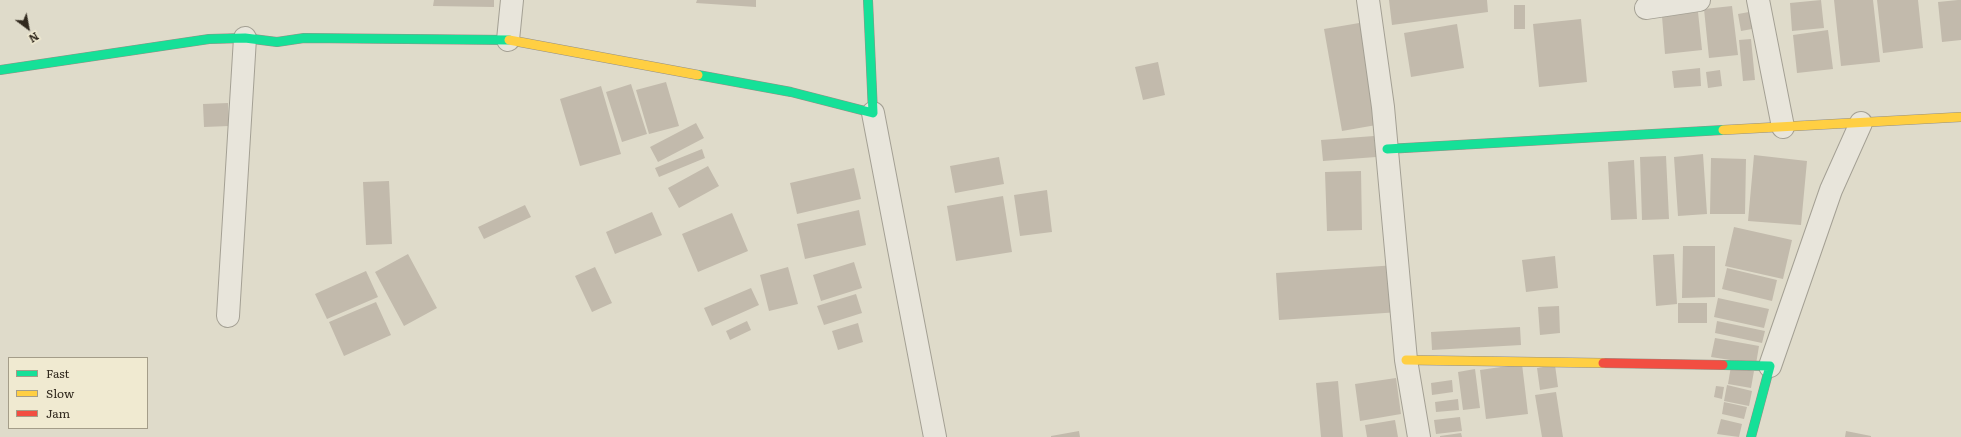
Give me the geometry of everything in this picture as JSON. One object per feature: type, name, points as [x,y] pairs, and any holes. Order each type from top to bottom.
[{"type":"street","points":[[508,40],[512,0]]},
{"type":"street","points":[[868,0],[873,113],[935,437]]},
{"type":"street","points":[[1368,0],[1383,107],[1406,360],[1418,437]]},
{"type":"street","points":[[1646,8],[1699,0]]},
{"type":"street","points":[[1758,0],[1783,127]]},
{"type":"street","points":[[228,316],[245,38]]},
{"type":"street","points":[[0,70],[209,39],[245,38],[277,42],[304,38],[508,40],[791,92],[873,113]]},
{"type":"street","points":[[1386,150],[1961,117]]},
{"type":"street","points":[[1752,437],[1770,366],[1831,190],[1861,123]]},
{"type":"street","points":[[1406,360],[1770,366]]},
{"type":"building","points":[[434,0],[494,0],[494,7],[433,6]]},
{"type":"building","points":[[697,0],[756,0],[756,7],[696,3]]},
{"type":"building","points":[[1389,0],[1487,0],[1488,12],[1392,25]]},
{"type":"building","points":[[1821,0],[1824,28],[1792,31],[1790,3]]},
{"type":"building","points":[[1834,0],[1873,0],[1880,62],[1841,66]]},
{"type":"building","points":[[1877,0],[1918,0],[1923,48],[1883,53]]},
{"type":"building","points":[[1961,0],[1961,40],[1942,42],[1938,2]]},
{"type":"building","points":[[1514,5],[1525,5],[1525,29],[1514,29]]},
{"type":"building","points":[[1732,6],[1738,55],[1709,58],[1704,9]]},
{"type":"building","points":[[1698,12],[1702,50],[1665,54],[1662,16]]},
{"type":"building","points":[[1749,12],[1752,29],[1741,31],[1738,14]]},
{"type":"building","points":[[1581,19],[1587,82],[1539,87],[1533,24]]},
{"type":"building","points":[[1365,22],[1382,124],[1342,131],[1324,29]]},
{"type":"building","points":[[1457,24],[1464,68],[1411,77],[1404,33]]},
{"type":"building","points":[[1828,30],[1833,69],[1797,73],[1793,35]]},
{"type":"building","points":[[1751,39],[1755,80],[1743,81],[1739,40]]},
{"type":"building","points":[[1158,62],[1165,95],[1143,100],[1135,67]]},
{"type":"building","points":[[1700,68],[1701,86],[1674,88],[1672,71]]},
{"type":"building","points":[[1720,70],[1722,86],[1708,88],[1706,72]]},
{"type":"building","points":[[666,82],[679,126],[649,134],[636,90]]},
{"type":"building","points":[[631,84],[647,134],[622,142],[606,92]]},
{"type":"building","points":[[601,86],[621,154],[580,166],[560,99]]},
{"type":"building","points":[[228,103],[229,126],[204,127],[203,104]]},
{"type":"building","points":[[696,123],[704,138],[658,162],[650,147]]},
{"type":"building","points":[[1374,136],[1376,157],[1323,161],[1321,140]]},
{"type":"building","points":[[702,149],[705,158],[659,177],[655,168]]},
{"type":"building","points":[[1703,154],[1707,214],[1678,216],[1674,157]]},
{"type":"building","points":[[1754,155],[1807,161],[1801,225],[1748,221]]},
{"type":"building","points":[[1666,156],[1669,219],[1642,220],[1640,157]]},
{"type":"building","points":[[999,157],[1004,184],[955,193],[950,166]]},
{"type":"building","points":[[1711,158],[1746,159],[1745,214],[1710,214]]},
{"type":"building","points":[[1634,160],[1637,219],[1611,220],[1608,162]]},
{"type":"building","points":[[708,166],[719,186],[679,208],[668,188]]},
{"type":"building","points":[[854,168],[861,199],[797,214],[790,183]]},
{"type":"building","points":[[1361,171],[1362,230],[1327,231],[1325,172]]},
{"type":"building","points":[[389,181],[392,244],[366,245],[363,182]]},
{"type":"building","points":[[1047,190],[1052,232],[1020,236],[1014,195]]},
{"type":"building","points":[[1003,196],[1012,252],[956,261],[947,206]]},
{"type":"building","points":[[525,205],[531,217],[484,239],[478,227]]},
{"type":"building","points":[[859,210],[866,245],[805,259],[797,224]]},
{"type":"building","points":[[652,212],[662,235],[615,254],[606,232]]},
{"type":"building","points":[[732,213],[748,251],[698,272],[682,234]]},
{"type":"building","points":[[1734,227],[1792,240],[1783,279],[1725,266]]},
{"type":"building","points":[[1683,246],[1715,246],[1715,297],[1682,298]]},
{"type":"building","points":[[408,254],[437,308],[404,326],[375,272]]},
{"type":"building","points":[[1674,254],[1677,304],[1656,306],[1653,255]]},
{"type":"building","points":[[1555,256],[1558,288],[1526,292],[1522,260]]},
{"type":"building","points":[[854,262],[862,288],[821,301],[813,275]]},
{"type":"building","points":[[1397,265],[1400,312],[1279,320],[1276,273]]},
{"type":"building","points":[[595,267],[612,303],[592,312],[575,276]]},
{"type":"building","points":[[788,267],[798,304],[769,311],[760,275]]},
{"type":"building","points":[[1727,268],[1777,280],[1772,301],[1722,289]]},
{"type":"building","points":[[366,271],[378,297],[327,319],[315,294]]},
{"type":"building","points":[[751,288],[759,305],[712,326],[704,308]]},
{"type":"building","points":[[856,294],[862,313],[824,325],[817,306]]},
{"type":"building","points":[[1718,298],[1769,309],[1764,328],[1714,317]]},
{"type":"building","points":[[376,302],[391,335],[344,356],[329,322]]},
{"type":"building","points":[[1678,303],[1707,303],[1707,323],[1678,323]]},
{"type":"building","points":[[1559,306],[1560,333],[1540,335],[1538,307]]},
{"type":"building","points":[[747,321],[751,330],[730,340],[726,331]]},
{"type":"building","points":[[1717,321],[1765,331],[1762,343],[1715,333]]},
{"type":"building","points":[[858,323],[863,342],[838,350],[832,331]]},
{"type":"building","points":[[1520,327],[1521,345],[1432,350],[1431,332]]},
{"type":"building","points":[[1715,338],[1759,346],[1756,364],[1711,357]]},
{"type":"building","points":[[1522,364],[1528,414],[1486,419],[1480,370]]},
{"type":"building","points":[[1555,365],[1558,387],[1540,390],[1537,368]]},
{"type":"building","points":[[1731,366],[1754,371],[1751,388],[1728,384]]},
{"type":"building","points":[[1475,369],[1480,408],[1463,410],[1458,372]]},
{"type":"building","points":[[1396,378],[1401,414],[1360,421],[1355,384]]},
{"type":"building","points":[[1452,380],[1453,392],[1432,395],[1431,383]]},
{"type":"building","points":[[1338,381],[1343,437],[1321,437],[1316,383]]},
{"type":"building","points":[[1727,385],[1752,391],[1749,406],[1724,401]]},
{"type":"building","points":[[1716,386],[1724,387],[1722,399],[1714,397]]},
{"type":"building","points":[[1556,392],[1563,437],[1542,437],[1535,395]]},
{"type":"building","points":[[1458,399],[1459,410],[1436,412],[1435,402]]},
{"type":"building","points":[[1724,402],[1747,407],[1744,419],[1722,414]]},
{"type":"building","points":[[1460,417],[1462,431],[1436,434],[1434,420]]},
{"type":"building","points":[[1721,419],[1742,424],[1739,437],[1717,434]]},
{"type":"building","points":[[1395,420],[1398,437],[1367,437],[1365,425]]},
{"type":"building","points":[[1079,431],[1080,437],[1051,437],[1051,436]]},
{"type":"building","points":[[1846,431],[1871,436],[1871,437],[1845,437]]},
{"type":"building","points":[[1461,433],[1462,437],[1440,437],[1440,436]]},
{"type":"traffic: fast","points":[[698,75],[791,92],[873,113],[868,0]]},
{"type":"traffic: fast","points":[[0,70],[209,39],[245,38],[277,42],[304,38],[509,40]]},
{"type":"traffic: fast","points":[[1387,149],[1723,130]]},
{"type":"traffic: fast","points":[[1723,365],[1770,366],[1751,437]]},
{"type":"traffic: slow","points":[[509,40],[698,75]]},
{"type":"traffic: slow","points":[[1723,130],[1961,117]]},
{"type":"traffic: slow","points":[[1406,360],[1603,363]]},
{"type":"traffic: jam","points":[[1603,363],[1723,365]]}]
